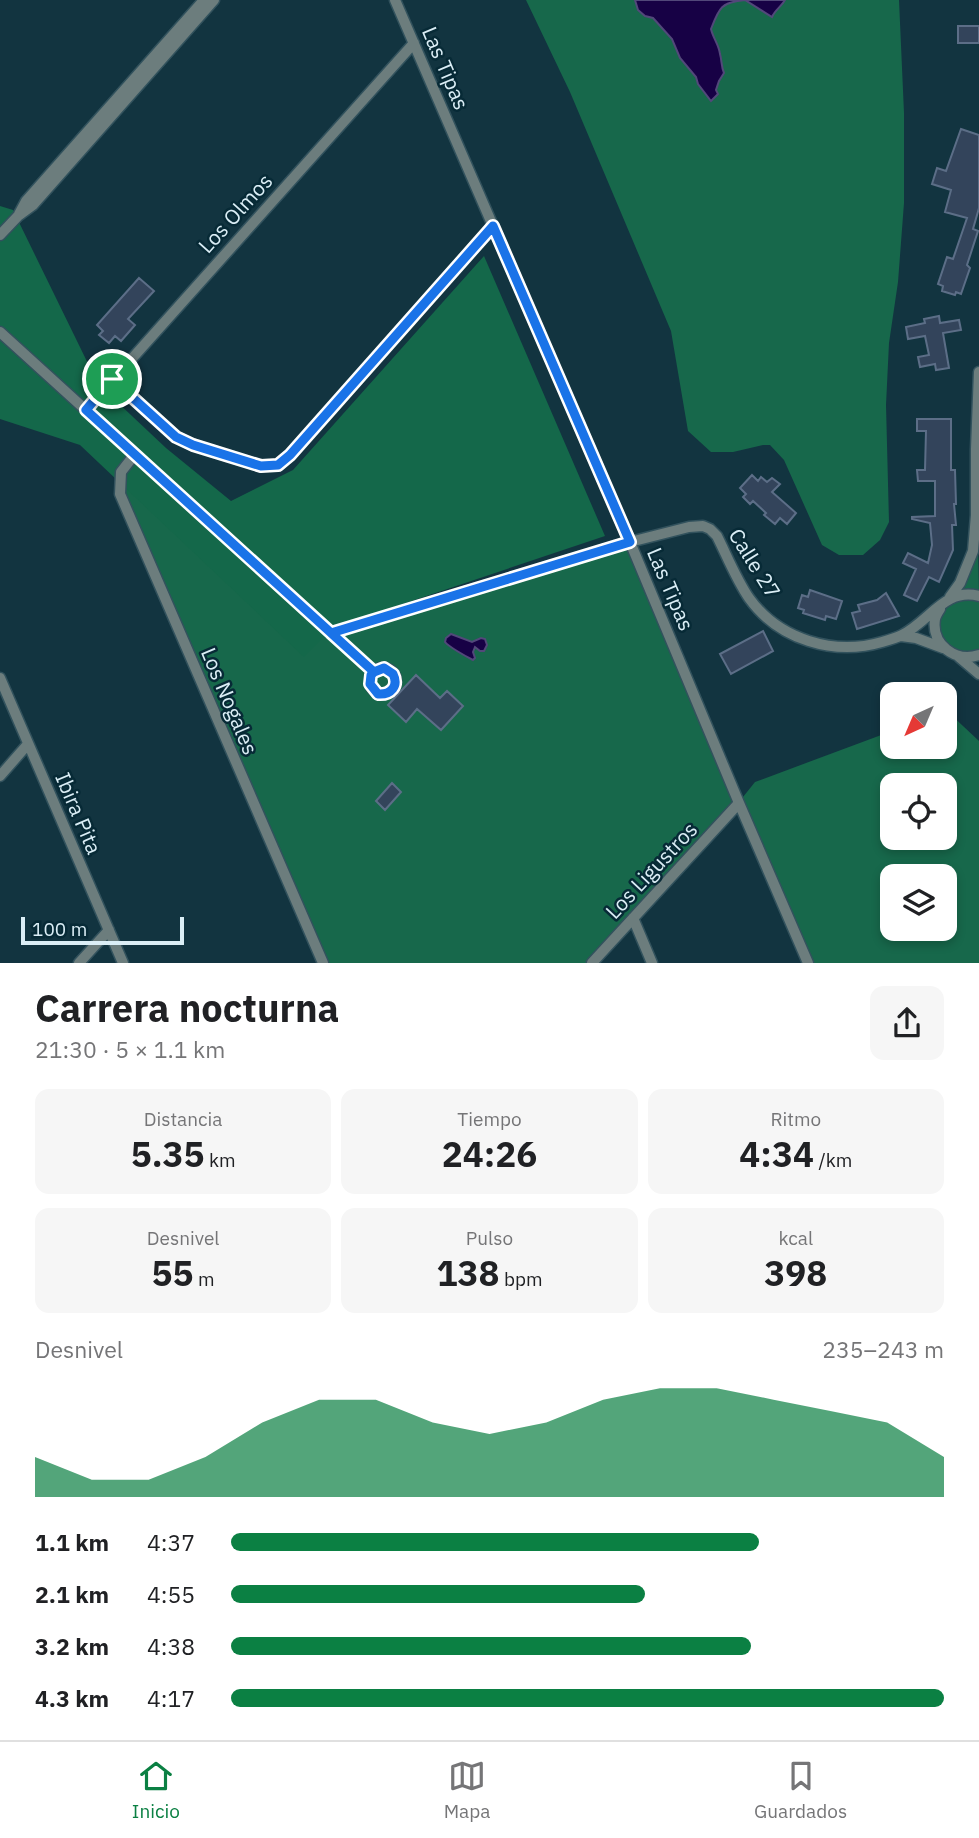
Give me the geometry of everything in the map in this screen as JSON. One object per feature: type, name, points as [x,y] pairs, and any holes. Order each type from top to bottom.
[{"type":"street","points":[[18,216],[26,201],[204,0]]},
{"type":"street","points":[[0,235],[33,205],[214,0]]},
{"type":"street","name":"Las Tipas","points":[[395,0],[630,542],[808,963]]},
{"type":"street","name":"Los Olmos","points":[[86,410],[414,43]]},
{"type":"street","points":[[112,379],[176,437],[261,466],[278,465],[290,455],[493,226]]},
{"type":"street","points":[[0,332],[374,672]]},
{"type":"street","points":[[944,648],[936,634],[935,619],[960,583],[973,551],[979,372]]},
{"type":"street","name":"Los Nogales","points":[[135,454],[121,472],[120,494],[323,963]]},
{"type":"street","points":[[976,514],[979,526]]},
{"type":"street","name":"Calle 27","points":[[331,633],[630,542],[703,526],[717,536],[750,599],[790,633],[812,643],[836,647],[864,647],[901,636],[945,601]]},
{"type":"street","points":[[945,601],[960,594],[979,596]]},
{"type":"street","points":[[901,636],[916,638],[944,648],[979,674]]},
{"type":"street","points":[[958,657],[979,655]]},
{"type":"street","name":"Ibira Pita","points":[[0,678],[123,963]]},
{"type":"street","points":[[0,776],[28,744]]},
{"type":"street","name":"Los Ligustros","points":[[592,963],[739,803]]},
{"type":"street","points":[[633,918],[652,963]]},
{"type":"street","points":[[79,963],[109,930]]},
{"type":"green space","points":[[526,0],[899,0],[904,113],[904,203],[898,282],[889,343],[886,405],[889,522],[880,540],[863,555],[839,555],[822,545],[784,460],[770,445],[733,452],[711,452],[688,431],[671,331],[570,92]]},
{"type":"green space","points":[[0,206],[13,210],[98,384],[166,448],[231,501],[293,470],[484,256],[605,536],[334,627],[304,657],[80,445],[0,419]]},
{"type":"green space","points":[[121,472],[331,633],[630,542],[739,802],[755,782],[880,735],[880,760],[957,760],[957,720],[979,741],[979,963],[808,963],[739,803],[592,963],[323,963],[120,494]]},
{"type":"green space","points":[[978,543],[979,593],[959,589]]},
{"type":"green space","points":[[970,598],[979,601],[979,649],[966,651],[947,643],[940,626],[941,616],[946,608],[956,601]]},
{"type":"shaded area","points":[[635,0],[745,0],[731,2],[722,7],[711,29],[724,73],[716,90],[718,94],[711,101],[680,58],[672,39],[653,18],[638,10]]},
{"type":"shaded area","points":[[745,0],[785,0],[772,17]]},
{"type":"shaded area","points":[[451,634],[472,642],[485,639],[487,645],[484,651],[475,647],[473,660],[445,642]]},
{"type":"building","points":[[958,26],[979,26],[979,43],[958,43]]},
{"type":"building","points":[[961,129],[979,135],[979,208],[973,229],[978,231],[967,265],[970,268],[961,294],[956,292],[955,295],[942,291],[943,286],[938,284],[947,257],[953,259],[967,218],[945,212],[951,190],[932,184],[937,168],[946,171]]},
{"type":"building","points":[[139,278],[154,291],[128,319],[135,325],[121,341],[115,336],[109,343],[99,335],[103,331],[97,325]]},
{"type":"building","points":[[939,316],[940,323],[959,320],[961,330],[943,333],[949,368],[936,370],[935,364],[920,367],[918,357],[929,355],[925,336],[908,339],[906,327],[925,323],[924,319]]},
{"type":"building","points":[[917,419],[951,419],[951,470],[955,470],[956,525],[952,525],[953,550],[939,582],[929,577],[917,601],[904,595],[916,569],[903,563],[908,553],[928,563],[932,545],[930,523],[912,517],[935,516],[935,481],[918,481],[917,470],[925,470],[926,431],[917,431]]},
{"type":"building","points":[[752,475],[758,481],[761,477],[767,482],[772,478],[780,484],[772,492],[796,513],[787,524],[780,518],[775,524],[753,501],[750,504],[743,497],[746,494],[740,488]]},
{"type":"building","points":[[810,590],[842,601],[836,619],[826,616],[825,620],[803,613],[804,610],[798,608],[802,595],[808,597]]},
{"type":"building","points":[[886,593],[899,616],[857,629],[852,613],[860,611],[858,605],[877,600]]},
{"type":"building","points":[[763,631],[773,651],[731,674],[720,654]]},
{"type":"building","points":[[416,675],[440,698],[447,691],[463,706],[441,730],[417,709],[406,722],[388,705]]},
{"type":"building","points":[[392,783],[401,792],[385,810],[376,801]]},
{"type":"route","points":[[112,379],[86,410],[331,633],[374,672],[370,684],[378,694],[386,694],[393,689],[396,681],[391,671],[384,668],[374,672],[331,633],[630,542],[493,226],[290,455],[278,465],[261,466],[176,437],[112,379]]}]
